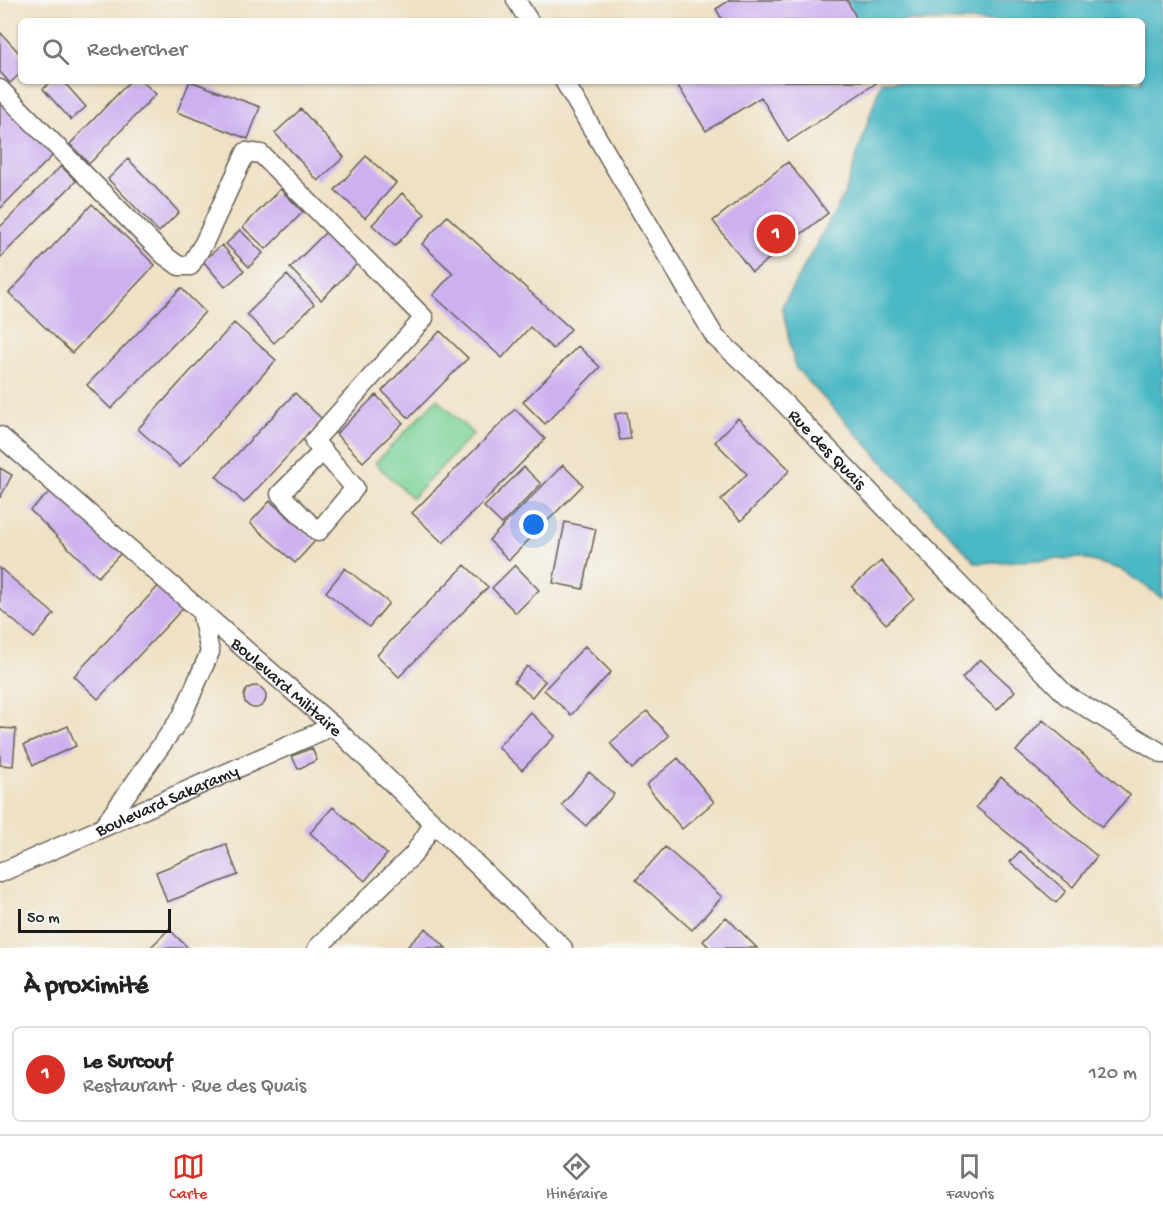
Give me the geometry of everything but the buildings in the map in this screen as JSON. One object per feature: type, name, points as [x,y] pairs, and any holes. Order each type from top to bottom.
[{"type":"street","points":[[516,0],[527,18]]},
{"type":"street","name":"Rue des Quais","points":[[566,84],[715,337],[755,373],[1066,695],[1163,754]]},
{"type":"street","points":[[0,89],[164,255],[179,266],[190,266],[204,243],[246,152],[261,154],[424,318],[314,441],[323,451]]},
{"type":"street","name":"Boulevard Militaire","points":[[0,436],[333,726],[563,948]]},
{"type":"street","points":[[103,827],[182,716],[210,652],[201,611]]},
{"type":"street","name":"Boulevard Sakaramy","points":[[0,873],[333,726]]},
{"type":"street","points":[[317,948],[413,855],[434,823]]},
{"type":"green space","points":[[437,399],[473,434],[412,498],[375,463]]},
{"type":"water","points":[[841,0],[1163,0],[1163,598],[1120,569],[1081,558],[976,563],[795,367],[782,306],[845,193],[880,84],[1145,84],[1145,18],[851,18]]},
{"type":"place","name":"Le Surcouf","points":[[776,234]]}]
